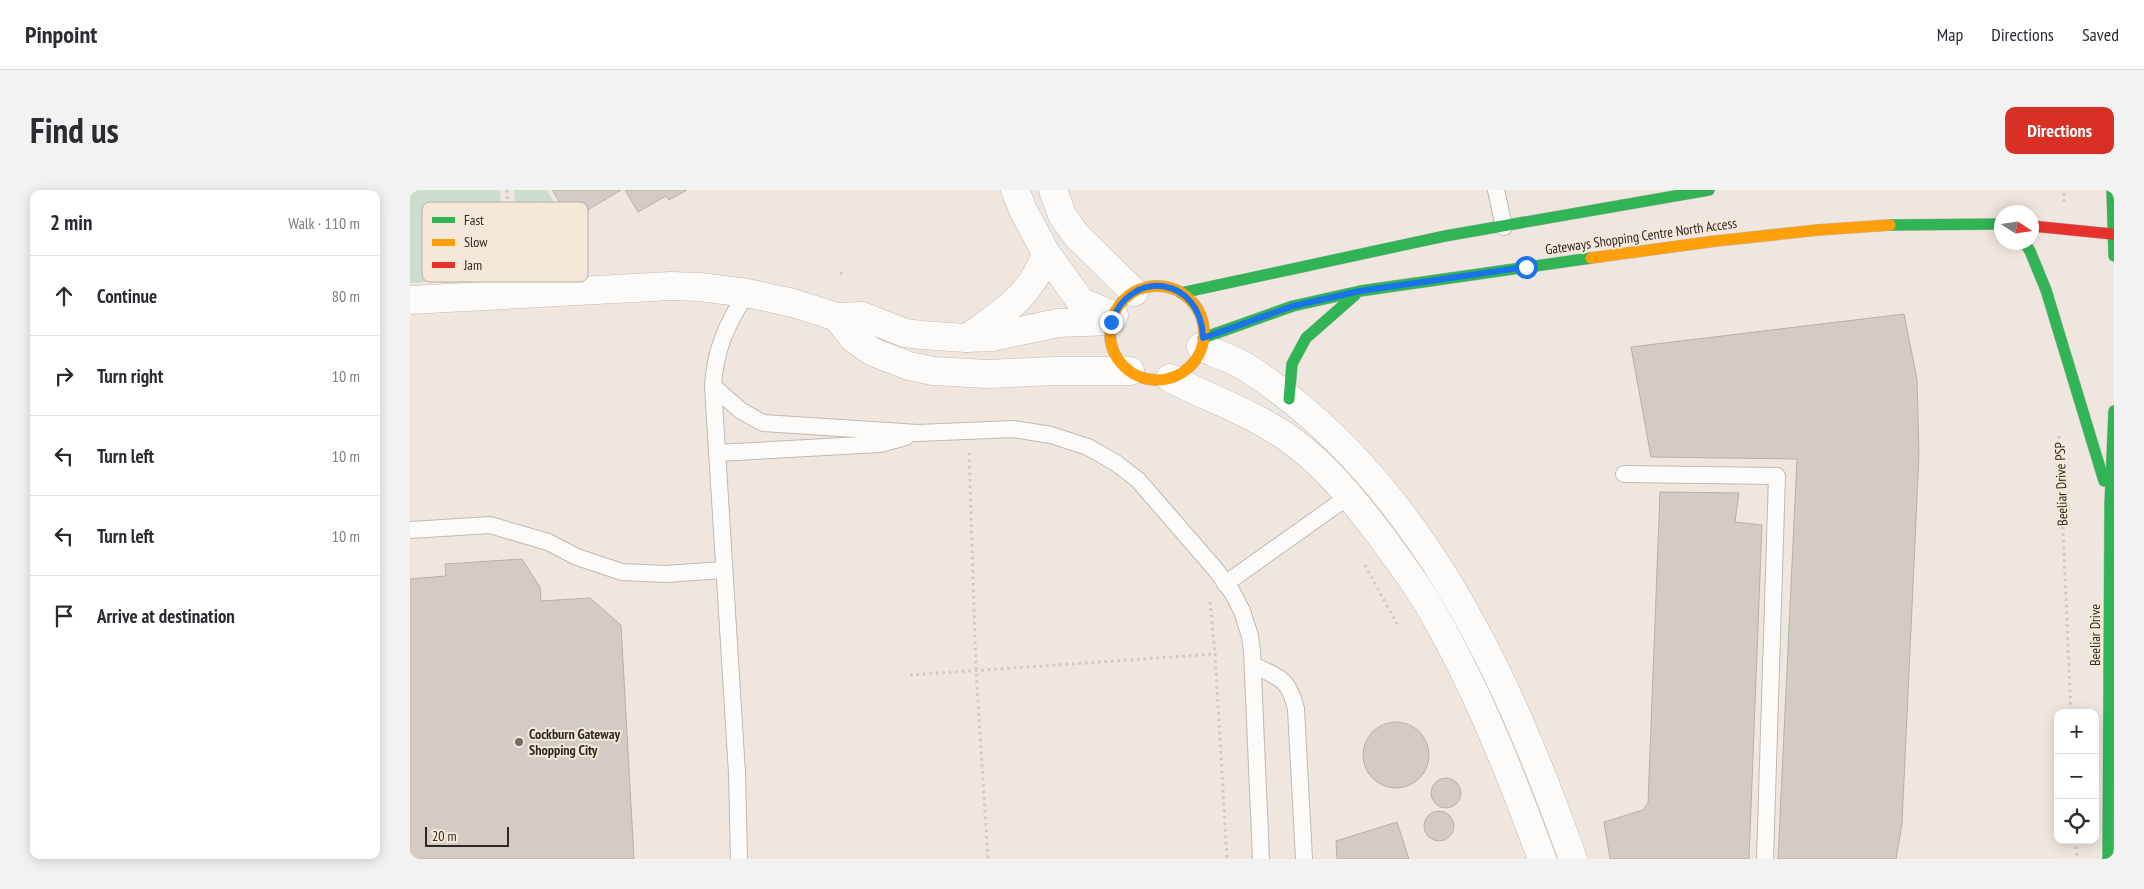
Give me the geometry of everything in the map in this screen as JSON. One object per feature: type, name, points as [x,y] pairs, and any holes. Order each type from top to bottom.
[{"type":"main road","points":[[1181,293],[1445,236],[1709,190]]},
{"type":"main road","points":[[2112,190],[2114,256]]},
{"type":"main road","name":"Gateways Shopping Centre North Access","points":[[1202,343],[1293,306],[1360,291],[1716,241],[1818,230],[1882,224],[1994,224]]},
{"type":"main road","points":[[2039,227],[2112,234]]},
{"type":"main road","points":[[2029,250],[2046,290],[2110,504]]},
{"type":"main road","points":[[1156,286],[1168,287],[1192,301],[1199,312],[1203,325],[1202,343],[1191,365],[1180,374],[1170,378],[1152,380],[1130,371],[1118,359],[1112,345],[1110,333],[1112,318],[1122,302],[1134,292],[1156,286]]},
{"type":"main road","points":[[1289,398],[1292,364],[1306,338],[1360,291]]},
{"type":"main road","name":"Beeliar Drive","points":[[2108,859],[2110,504],[2114,411]]},
{"type":"street","points":[[1016,190],[1023,210],[1046,253],[1081,302],[1112,318]]},
{"type":"street","points":[[1053,190],[1062,215],[1076,235],[1134,292]]},
{"type":"street","points":[[966,338],[995,318],[1022,294],[1035,280],[1046,253]]},
{"type":"street","points":[[410,300],[671,286],[700,287],[793,303],[837,317],[862,316],[905,333],[966,338],[1026,331],[1058,323],[1112,318]]},
{"type":"street","points":[[837,317],[854,339],[874,352],[909,366],[933,371],[988,374],[1054,371],[1130,371]]},
{"type":"street","points":[[1202,343],[1245,366],[1309,413],[1368,471],[1414,530],[1434,560],[1467,618],[1509,697],[1544,778],[1573,859]]},
{"type":"street","points":[[1170,378],[1209,398],[1239,410],[1275,430],[1312,457],[1349,496],[1387,545],[1428,604],[1465,673],[1503,760],[1542,859]]},
{"type":"lane","points":[[1496,190],[1504,227]]},
{"type":"lane","points":[[738,859],[737,772],[713,386],[714,365],[723,334],[730,318],[747,294]]},
{"type":"lane","points":[[713,386],[740,410],[763,423],[918,434],[1013,429],[1034,432],[1088,447],[1104,455],[1138,480],[1226,584],[1232,592],[1247,625],[1253,666],[1261,859]]},
{"type":"lane","points":[[717,453],[880,444],[918,434]]},
{"type":"lane","points":[[1624,474],[1777,476],[1765,859]]},
{"type":"lane","points":[[1226,584],[1349,496]]},
{"type":"lane","points":[[410,530],[490,525],[548,542],[577,557],[622,572],[660,574],[724,570]]},
{"type":"lane","points":[[1253,666],[1274,675],[1288,686],[1293,697],[1296,709],[1304,859]]},
{"type":"path","points":[[968,431],[976,670],[988,859]]},
{"type":"path","name":"Beeliar Drive PSP","points":[[2059,435],[2071,709]]},
{"type":"path","points":[[1362,561],[1397,624]]},
{"type":"path","points":[[1209,594],[1215,654],[1227,859]]},
{"type":"path","points":[[910,675],[1215,654]]},
{"type":"path","points":[[2076,844],[2077,859]]},
{"type":"green space","points":[[410,190],[500,190],[501,202],[422,202],[422,282],[426,282],[410,283]]},
{"type":"green space","points":[[514,190],[547,190],[553,202],[545,201],[515,202]]},
{"type":"building","points":[[552,190],[621,190],[588,210],[588,202],[560,202]]},
{"type":"building","points":[[625,190],[687,190],[669,200],[666,196],[638,212]]},
{"type":"building","points":[[1904,314],[1917,379],[1919,455],[1902,824],[1896,859],[1778,859],[1797,459],[1651,457],[1631,347]]},
{"type":"building","points":[[1660,492],[1739,493],[1735,522],[1762,525],[1749,859],[1610,859],[1604,822],[1643,810],[1648,803]]},
{"type":"building","name":"Cockburn Gateway Shopping City","points":[[522,559],[540,587],[541,601],[590,598],[621,625],[634,859],[410,859],[410,579],[446,576],[445,564]]},
{"type":"building","points":[[1396,722],[1409,724],[1424,737],[1427,742],[1429,755],[1427,768],[1414,783],[1409,786],[1396,788],[1383,786],[1368,773],[1365,768],[1363,755],[1365,742],[1378,727],[1383,724]]},
{"type":"building","points":[[1446,778],[1457,782],[1461,793],[1457,804],[1446,808],[1435,804],[1431,793],[1435,782]]},
{"type":"building","points":[[1439,811],[1450,815],[1454,826],[1450,837],[1439,841],[1428,837],[1424,826],[1428,815]]},
{"type":"building","points":[[1397,822],[1409,859],[1337,859],[1336,841]]},
{"type":"traffic: fast","points":[[1181,293],[1445,236],[1709,190]]},
{"type":"traffic: fast","points":[[2112,190],[2114,256]]},
{"type":"traffic: fast","points":[[1890,225],[1994,224]]},
{"type":"traffic: fast","points":[[2029,250],[2046,290],[2104,481]]},
{"type":"traffic: fast","points":[[1203,338],[1293,306],[1360,291],[1591,258]]},
{"type":"traffic: fast","points":[[1289,399],[1292,364],[1306,338],[1355,295]]},
{"type":"traffic: fast","points":[[2108,859],[2110,504],[2114,411]]},
{"type":"traffic: slow","points":[[1591,258],[1716,241],[1818,230],[1890,225]]},
{"type":"traffic: slow","points":[[1157,286],[1175,290],[1190,300],[1200,315],[1204,333],[1200,351],[1190,366],[1175,376],[1157,380],[1139,376],[1124,366],[1114,351],[1110,333],[1114,315],[1124,300],[1139,290],[1157,286]]},
{"type":"traffic: jam","points":[[2039,227],[2112,234]]},
{"type":"place","name":"Cockburn Gateway Shopping City","points":[[519,742]]},
{"type":"route","points":[[1111,322],[1118,306],[1126,298],[1142,288],[1156,286],[1168,287],[1192,301],[1199,312],[1203,325],[1203,338],[1293,306],[1360,291],[1526,267]]}]
